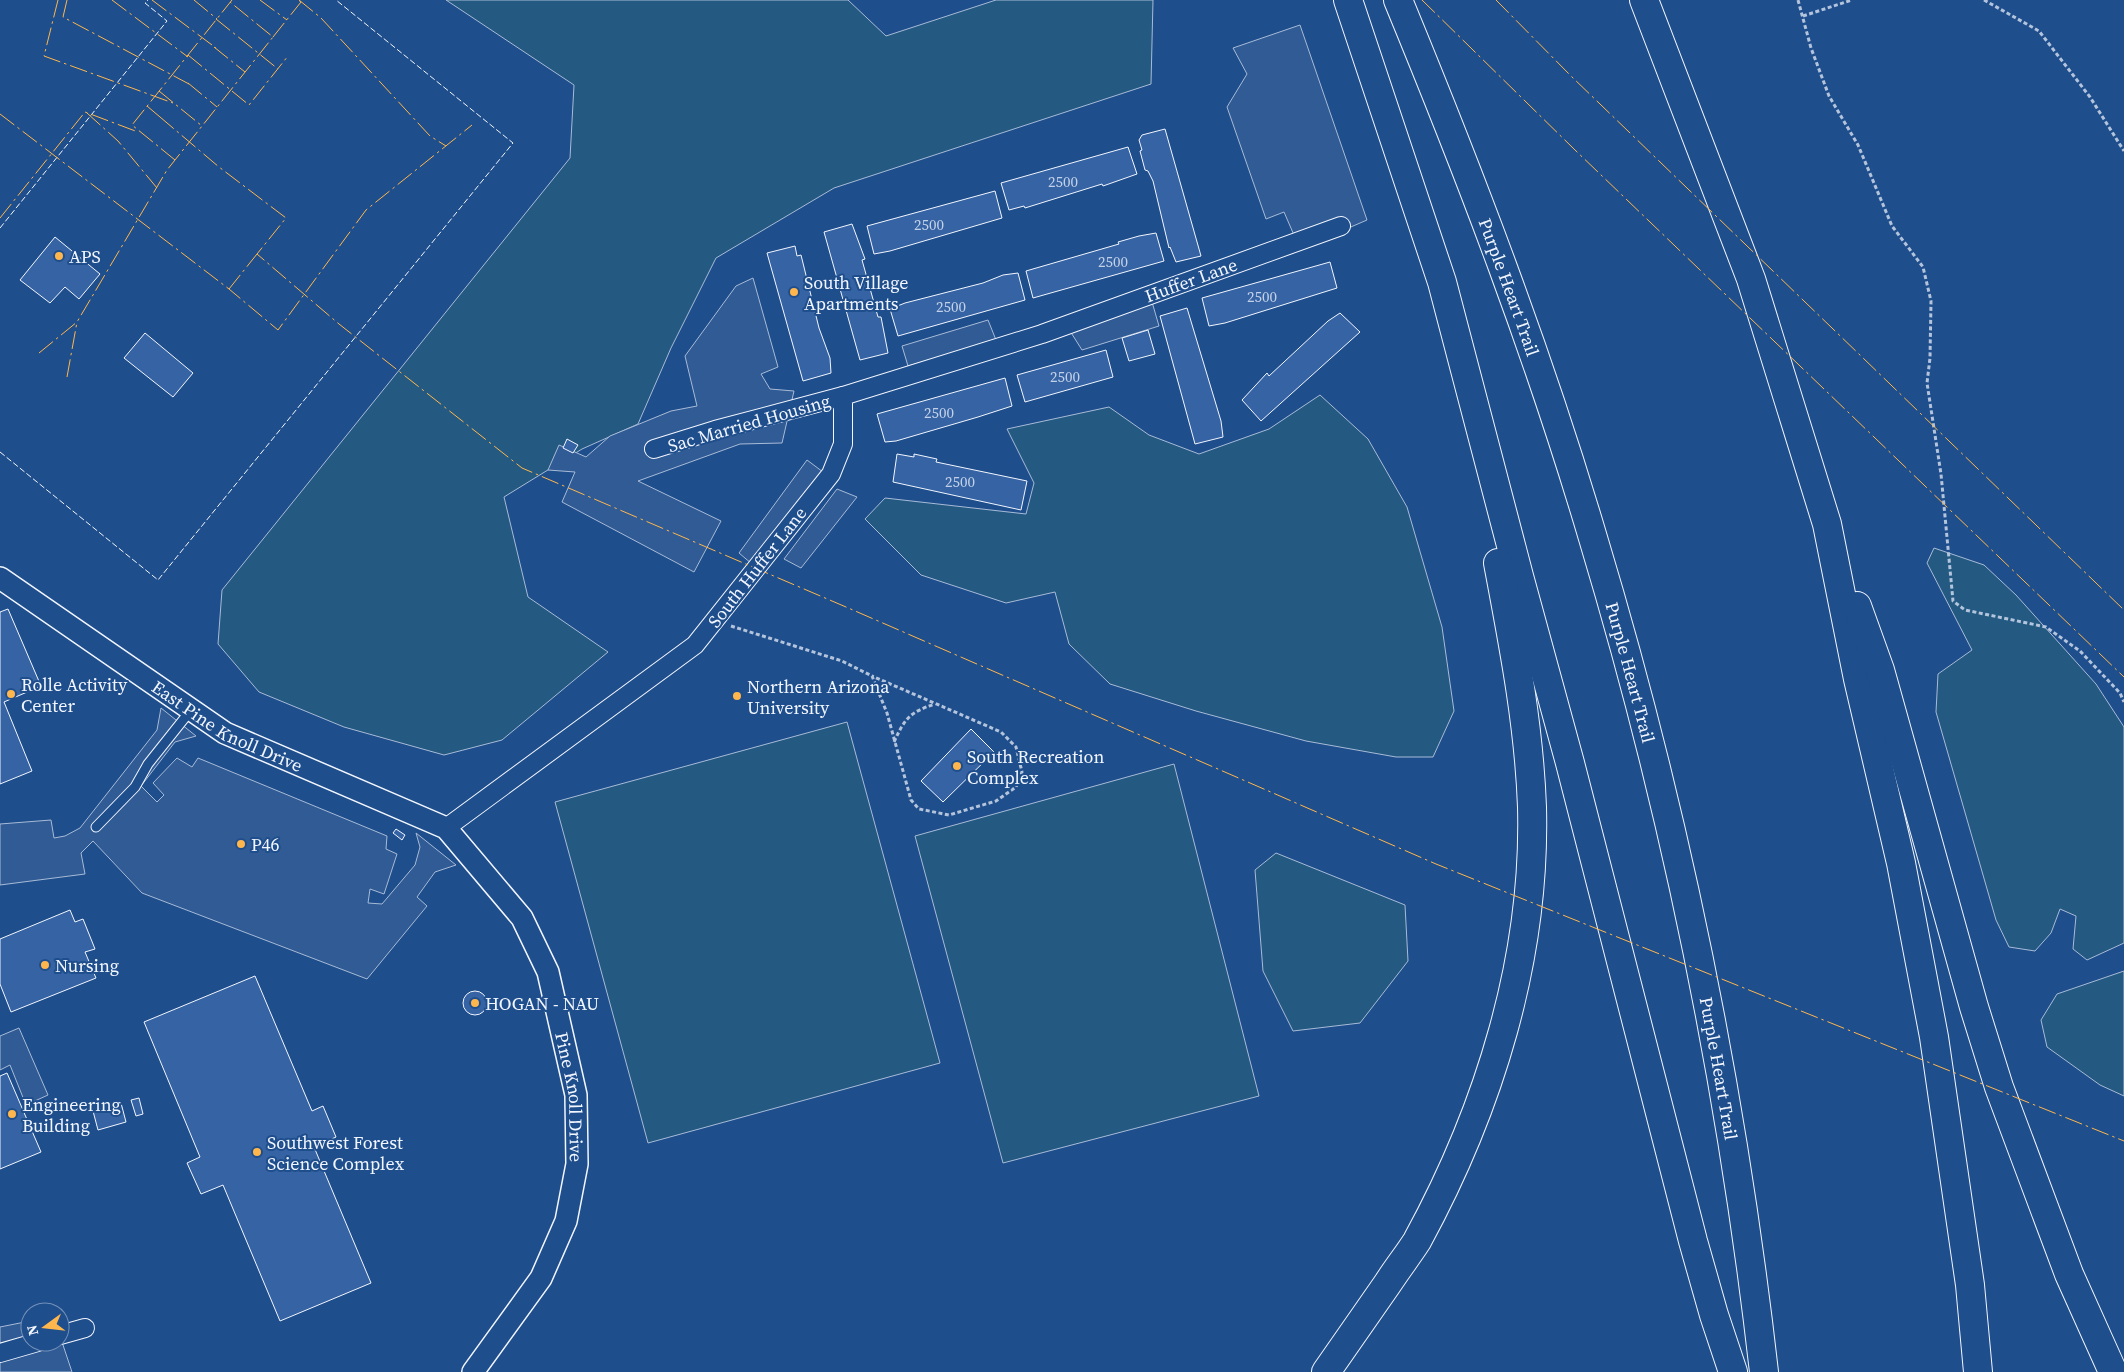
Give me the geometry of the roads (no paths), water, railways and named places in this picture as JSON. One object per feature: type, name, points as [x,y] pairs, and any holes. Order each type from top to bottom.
[{"type":"highway","points":[[1348,0],[1442,282],[1693,1241],[1714,1315],[1733,1372]]},
{"type":"highway","name":"Purple Heart Trail","points":[[1398,0],[1481,206],[1534,354],[1593,538],[1632,675],[1684,892],[1724,1092],[1748,1238],[1764,1372]]},
{"type":"highway","points":[[1644,0],[1751,279],[1827,524],[1880,670],[1974,1007],[1999,1087],[2069,1274],[2113,1372]]},
{"type":"highway","points":[[1326,1372],[1416,1242],[1465,1142],[1500,1044],[1510,1003],[1525,919],[1532,808],[1528,752],[1517,666],[1485,492],[1478,420]]},
{"type":"highway","points":[[1827,524],[1858,679],[1900,863],[1934,1037],[1969,1275],[1978,1372]]},
{"type":"street","name":"Huffer Lane","points":[[843,396],[1042,334],[1341,226]]},
{"type":"street","name":"Sac Married Housing","points":[[654,449],[715,430],[843,396]]},
{"type":"street","name":"South Huffer Lane","points":[[446,828],[695,645],[831,474],[843,444],[843,396]]},
{"type":"street","name":"East Pine Knoll Drive","points":[[0,578],[225,732],[446,828]]},
{"type":"street","name":"Pine Knoll Drive","points":[[446,828],[522,918],[548,972],[576,1096],[577,1164],[566,1221],[541,1278],[473,1372]]},
{"type":"street","points":[[70,1333],[85,1328]]},
{"type":"street","points":[[0,1354],[20,1348]]},
{"type":"lane","points":[[96,827],[136,787],[148,764],[192,710]]},
{"type":"place","name":"APS","points":[[59,256]]},
{"type":"place","name":"South Village Apartments","points":[[794,292]]},
{"type":"place","name":"Rolle Activity Center","points":[[11,694]]},
{"type":"place","name":"Northern Arizona University","points":[[737,696]]},
{"type":"place","name":"South Recreation Complex","points":[[957,766]]},
{"type":"place","name":"P46","points":[[241,844]]},
{"type":"place","name":"Nursing","points":[[45,965]]},
{"type":"place","name":"HOGAN - NAU","points":[[475,1003]]},
{"type":"place","name":"Engineering Building","points":[[12,1114]]},
{"type":"place","name":"Southwest Forest Science Complex","points":[[257,1152]]}]
